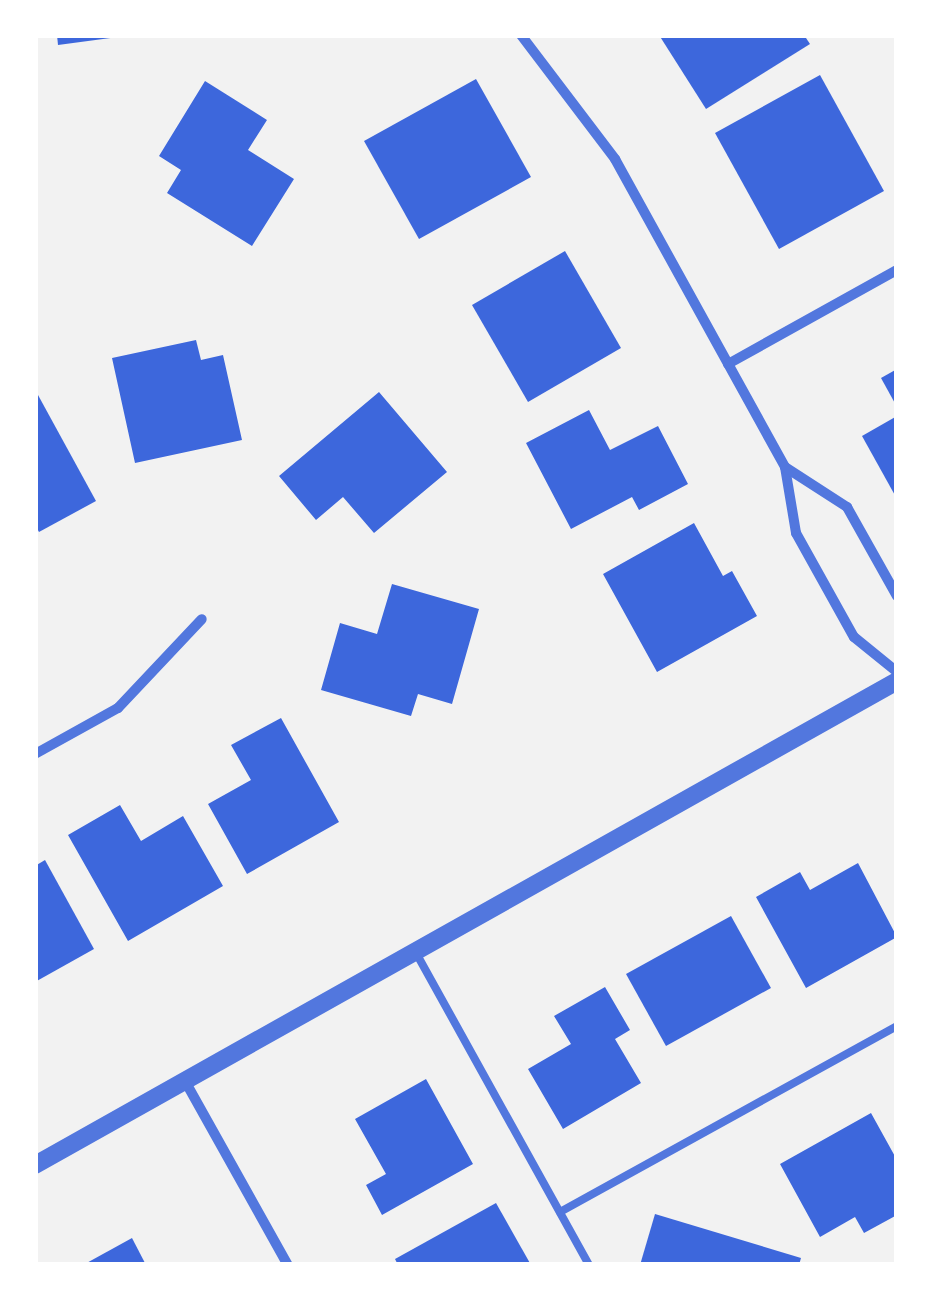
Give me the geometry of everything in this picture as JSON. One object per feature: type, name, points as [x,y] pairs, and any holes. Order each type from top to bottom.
[{"type":"street","points":[[521,35],[615,159],[786,467],[796,532],[854,637],[897,672]]},
{"type":"street","points":[[728,364],[897,270]]},
{"type":"street","points":[[786,467],[847,506],[897,596]]},
{"type":"street","points":[[35,754],[118,708],[202,619]]},
{"type":"street","points":[[35,1165],[897,682]]},
{"type":"street","points":[[185,1081],[288,1265]]},
{"type":"lane","points":[[415,951],[590,1265]]},
{"type":"lane","points":[[560,1212],[897,1026]]},
{"type":"building","points":[[57,35],[118,35],[118,37],[58,45]]},
{"type":"building","points":[[659,35],[804,35],[810,44],[706,109]]},
{"type":"building","points":[[820,75],[884,191],[779,249],[715,133]]},
{"type":"building","points":[[476,79],[531,177],[419,239],[364,141]]},
{"type":"building","points":[[205,81],[267,120],[248,150],[294,179],[252,246],[167,193],[181,170],[159,156]]},
{"type":"building","points":[[565,251],[621,348],[528,402],[472,305]]},
{"type":"building","points":[[196,340],[201,360],[223,355],[242,440],[135,463],[112,358]]},
{"type":"building","points":[[897,369],[897,407],[881,378]]},
{"type":"building","points":[[379,392],[447,472],[374,533],[343,497],[316,520],[279,476]]},
{"type":"building","points":[[38,395],[96,501],[39,532],[35,525]]},
{"type":"building","points":[[589,410],[610,450],[658,426],[688,484],[639,510],[632,497],[571,529],[526,443]]},
{"type":"building","points":[[897,416],[897,499],[862,436]]},
{"type":"building","points":[[694,523],[723,576],[732,571],[757,616],[657,672],[603,574]]},
{"type":"building","points":[[392,584],[479,609],[452,704],[418,694],[411,716],[321,690],[340,623],[377,634]]},
{"type":"building","points":[[281,718],[339,822],[247,874],[208,804],[251,780],[231,745]]},
{"type":"building","points":[[120,805],[141,841],[183,816],[223,886],[128,941],[68,835]]},
{"type":"building","points":[[45,860],[94,949],[35,982],[35,866]]},
{"type":"building","points":[[858,863],[897,937],[806,988],[756,897],[800,872],[810,890]]},
{"type":"building","points":[[731,916],[771,988],[666,1046],[626,974]]},
{"type":"building","points":[[605,987],[630,1030],[615,1039],[641,1083],[563,1129],[528,1069],[571,1044],[554,1016]]},
{"type":"building","points":[[426,1079],[473,1164],[382,1215],[366,1185],[386,1174],[355,1119]]},
{"type":"building","points":[[871,1113],[897,1160],[897,1215],[864,1233],[855,1217],[820,1237],[780,1164]]},
{"type":"building","points":[[496,1203],[531,1265],[398,1265],[395,1259]]},
{"type":"building","points":[[655,1214],[801,1258],[799,1265],[640,1265]]},
{"type":"building","points":[[132,1238],[146,1265],[83,1265]]}]
